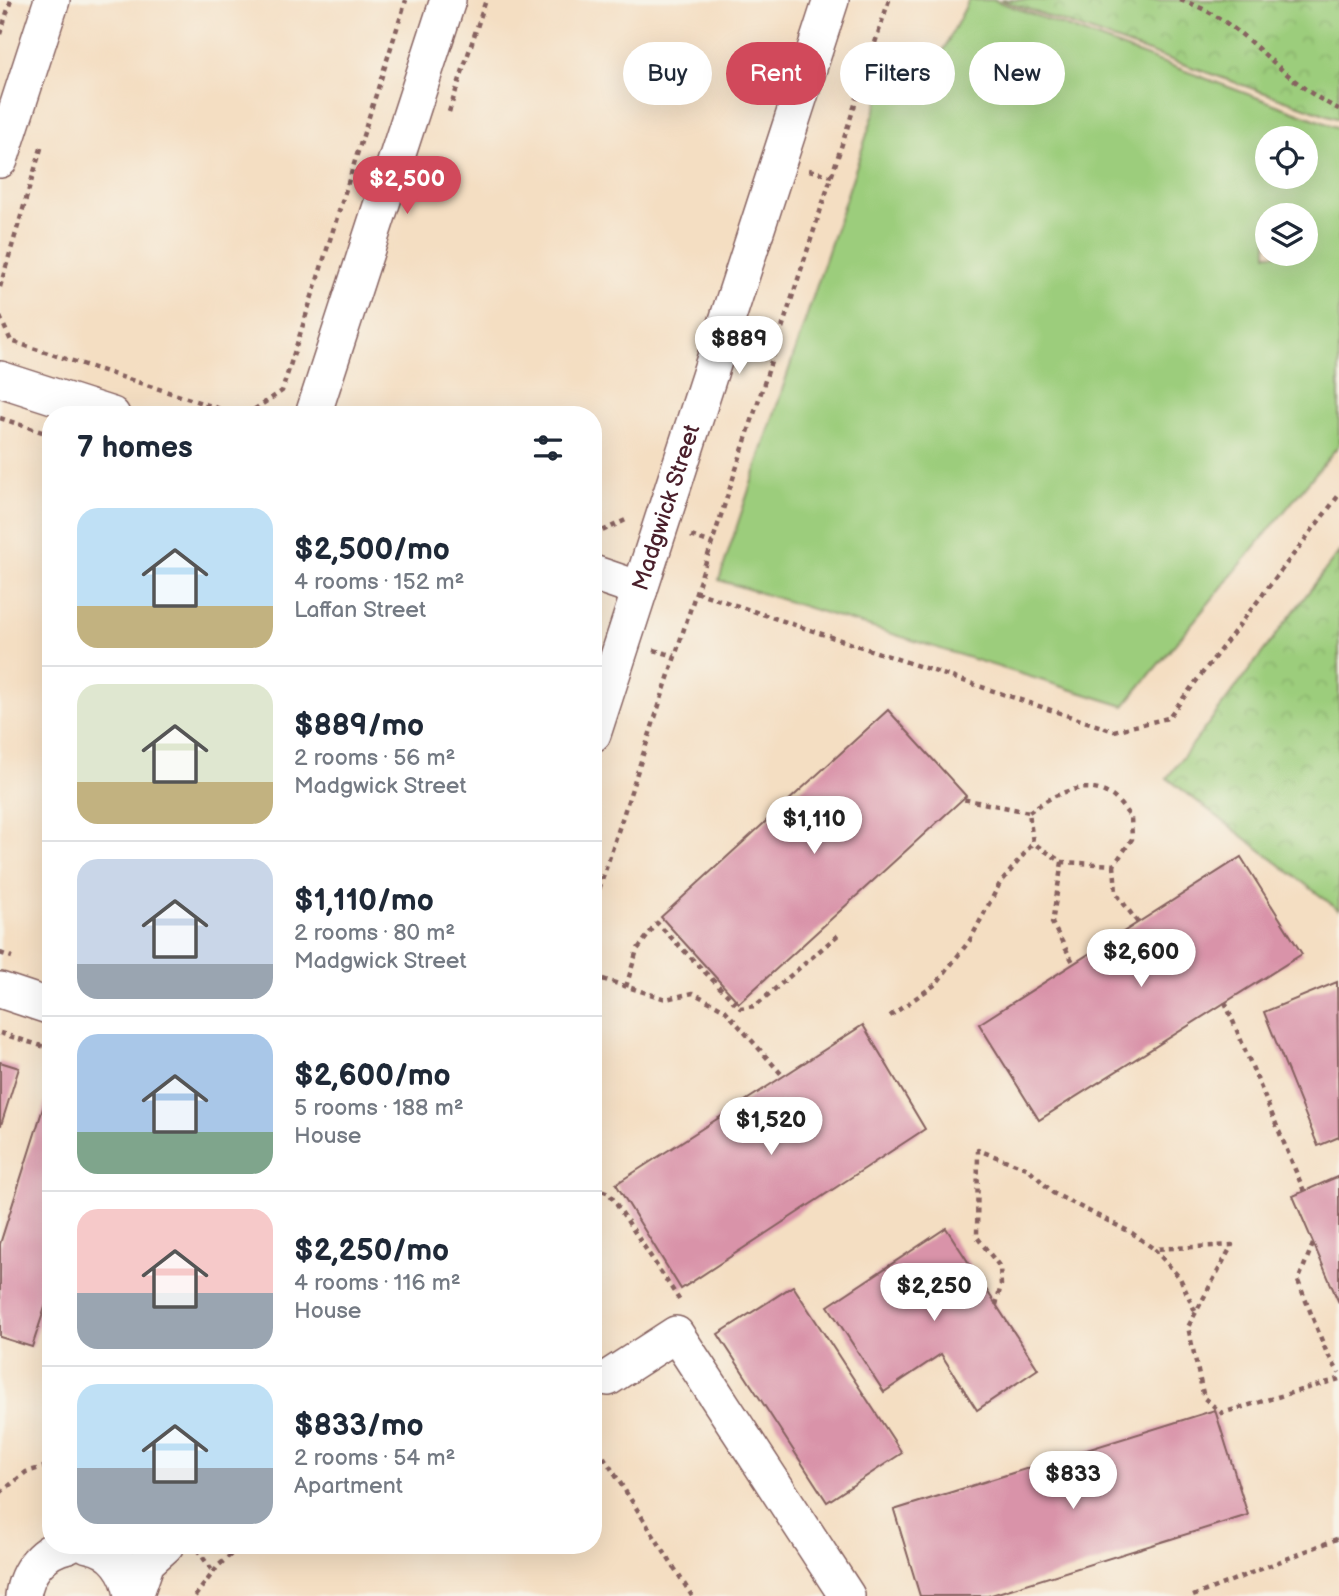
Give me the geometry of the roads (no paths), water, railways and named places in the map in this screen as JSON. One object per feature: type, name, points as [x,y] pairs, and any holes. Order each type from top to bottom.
[{"type":"street","points":[[0,160],[52,0]]},
{"type":"street","points":[[316,406],[447,0]]},
{"type":"street","name":"Madgwick Street","points":[[602,706],[831,0]]},
{"type":"street","points":[[0,379],[84,406]]},
{"type":"street","points":[[602,576],[640,589]]},
{"type":"street","points":[[0,990],[42,1004]]},
{"type":"street","points":[[608,1378],[676,1334],[847,1596]]},
{"type":"street","points":[[23,1596],[32,1568],[46,1554]]},
{"type":"street","points":[[109,1554],[122,1566],[133,1596]]},
{"type":"street","points":[[133,1596],[146,1562],[155,1554]]}]
